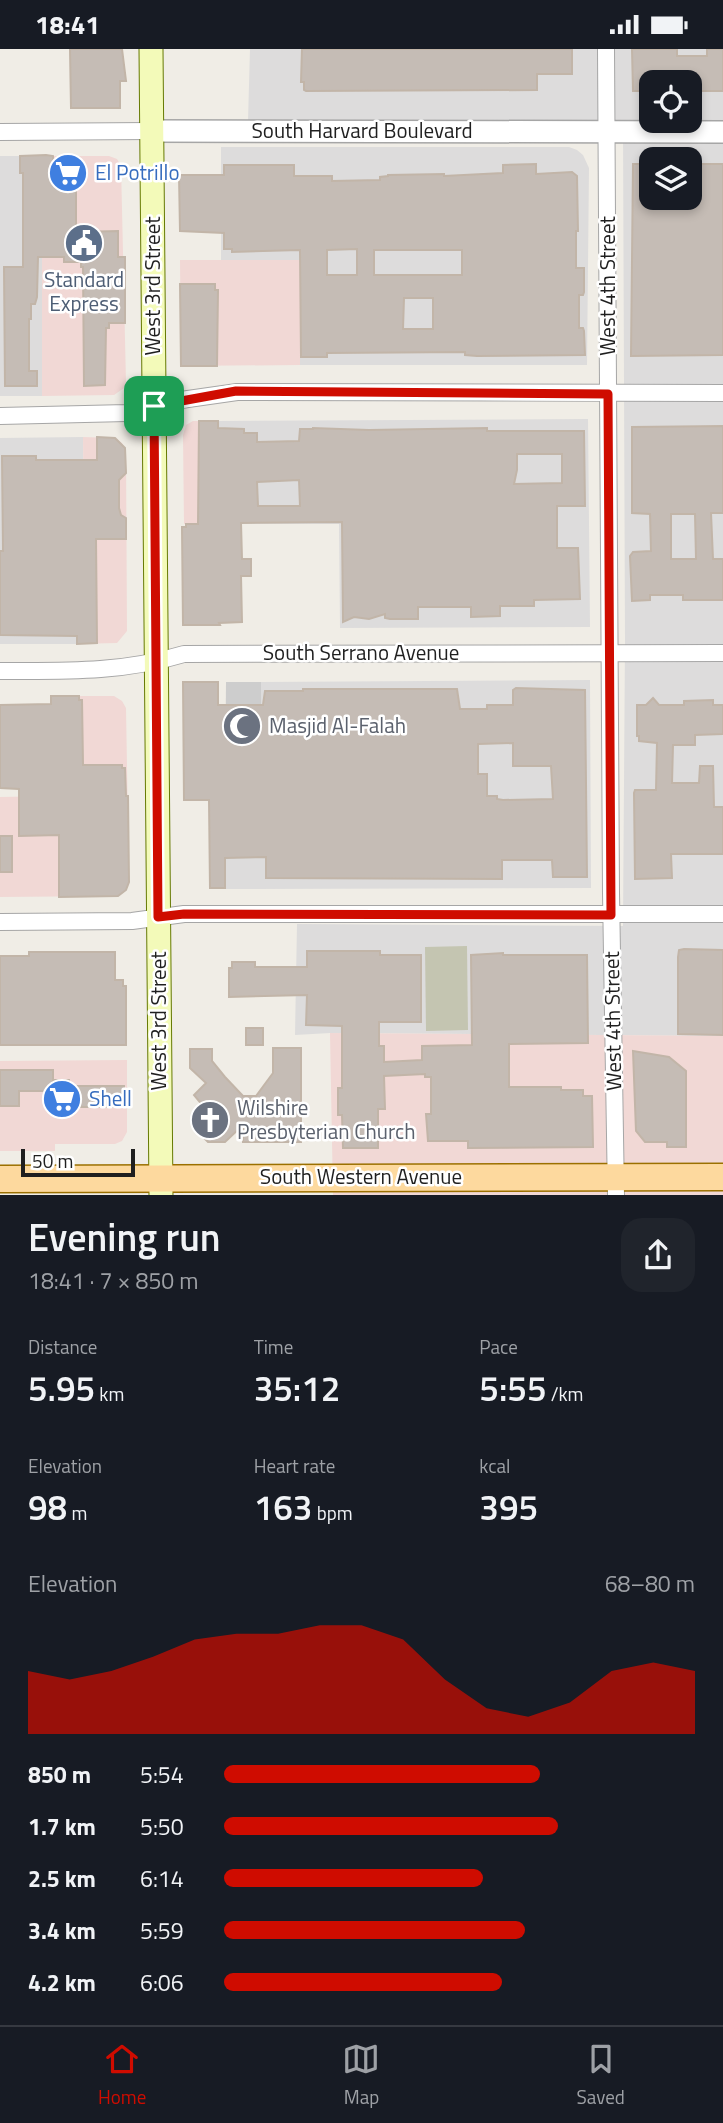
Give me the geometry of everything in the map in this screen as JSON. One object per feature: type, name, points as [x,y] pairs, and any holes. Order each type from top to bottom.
[{"type":"main road","name":"West 3rd Street","points":[[151,49],[161,1186]]},
{"type":"main road","name":"South Western Avenue","points":[[0,1179],[161,1186],[615,1186],[723,1177]]},
{"type":"street","name":"West 4th Street","points":[[606,49],[615,1186]]},
{"type":"street","name":"South Harvard Boulevard","points":[[0,132],[723,132]]},
{"type":"street","points":[[0,416],[127,413],[236,391],[723,393]]},
{"type":"street","name":"South Serrano Avenue","points":[[0,671],[98,671],[128,668],[184,654],[723,653]]},
{"type":"street","points":[[0,922],[132,921],[184,914],[723,914]]},
{"type":"shaded area","points":[[250,49],[723,49],[723,1036],[295,1035],[297,924],[623,926],[623,125],[248,121]]},
{"type":"shaded area","points":[[221,147],[569,147],[577,150],[583,155],[589,168],[587,365],[300,365],[300,260],[221,260]]},
{"type":"shaded area","points":[[0,156],[54,156],[55,257],[42,258],[42,396],[0,396]]},
{"type":"shaded area","points":[[54,156],[109,156],[117,159],[121,166],[126,382],[124,388],[114,395],[42,396],[42,257],[55,257]]},
{"type":"shaded area","points":[[180,260],[300,260],[300,365],[181,366]]},
{"type":"shaded area","points":[[588,419],[590,627],[340,628],[339,524],[219,524],[218,421]]},
{"type":"shaded area","points":[[193,421],[218,421],[219,524],[184,524],[183,435],[186,425]]},
{"type":"shaded area","points":[[83,437],[84,541],[77,644],[0,644],[0,438]]},
{"type":"shaded area","points":[[83,437],[115,438],[122,443],[126,451],[127,631],[117,643],[77,644],[84,541]]},
{"type":"shaded area","points":[[590,680],[591,888],[225,889],[225,842],[261,785],[261,682]]},
{"type":"shaded area","name":"Masjid Al-Falah","points":[[226,682],[261,682],[261,785],[225,786]]},
{"type":"shaded area","points":[[51,696],[114,696],[122,701],[126,708],[129,882],[126,890],[118,896],[0,897],[0,797],[52,796]]},
{"type":"shaded area","points":[[467,946],[468,1030],[426,1031],[425,947]]},
{"type":"shaded area","points":[[330,1033],[723,1036],[723,1195],[333,1195]]},
{"type":"shaded area","points":[[127,1060],[127,1132],[122,1141],[115,1144],[55,1144],[55,1151],[0,1151],[0,1061]]},
{"type":"building","points":[[70,49],[122,49],[126,81],[120,81],[120,108],[71,108]]},
{"type":"building","points":[[302,49],[572,49],[572,74],[537,74],[537,90],[306,91],[304,82],[301,82]]},
{"type":"building","points":[[632,49],[677,49],[677,56],[707,56],[707,49],[723,49],[723,91],[702,91],[702,70],[639,70],[639,91],[633,91]]},
{"type":"building","points":[[20,156],[53,156],[53,159],[76,159],[76,232],[118,231],[118,257],[125,257],[125,323],[109,323],[109,328],[106,328],[105,385],[84,386],[81,262],[64,262],[64,257],[38,257],[37,297],[35,304],[31,304],[29,319],[29,371],[37,371],[37,386],[5,386],[4,267],[23,267],[23,173],[20,173]]},
{"type":"building","points":[[536,164],[536,174],[572,172],[577,176],[576,268],[584,268],[584,292],[579,295],[579,328],[584,331],[585,355],[477,356],[465,355],[465,352],[327,353],[327,357],[301,357],[300,250],[232,252],[232,249],[224,249],[224,233],[180,231],[179,175],[224,175],[224,165],[294,165],[294,176],[332,176],[332,181],[380,180],[380,177],[388,175],[503,173],[503,165]],"holes":[[[357,249],[357,275],[327,275],[327,250]],[[374,250],[462,250],[462,275],[374,275]],[[404,298],[433,298],[433,329],[403,329]]]},
{"type":"building","points":[[633,164],[639,164],[639,210],[702,210],[702,164],[723,164],[723,355],[631,356]]},
{"type":"building","points":[[180,284],[215,284],[215,290],[218,290],[217,366],[181,366]]},
{"type":"building","points":[[199,421],[218,421],[218,428],[244,429],[244,433],[257,433],[257,442],[299,441],[300,429],[313,428],[584,431],[585,506],[557,506],[557,548],[578,548],[580,599],[534,600],[534,606],[500,606],[500,616],[471,617],[471,607],[418,607],[418,619],[390,619],[385,618],[385,614],[369,619],[354,617],[343,622],[342,522],[241,523],[242,559],[251,559],[251,576],[241,576],[242,622],[183,625],[182,527],[186,527],[186,524],[198,524]],"holes":[[[517,454],[562,454],[562,483],[514,484]],[[299,480],[300,506],[258,506],[257,482]]]},
{"type":"building","points":[[723,426],[723,513],[711,513],[713,559],[723,559],[723,600],[683,600],[683,595],[650,595],[650,600],[632,601],[630,556],[633,552],[651,551],[650,514],[632,513],[632,427]],"holes":[[[671,514],[695,514],[696,559],[671,559]]]},
{"type":"building","points":[[97,437],[115,438],[125,448],[126,473],[119,480],[119,508],[121,515],[126,518],[126,539],[96,539],[97,643],[77,644],[77,636],[0,635],[2,456],[36,456],[36,460],[97,460]]},
{"type":"building","points":[[183,682],[218,682],[218,705],[263,705],[265,691],[457,689],[460,709],[487,709],[487,705],[513,705],[513,690],[516,688],[585,690],[587,877],[553,877],[552,860],[502,860],[502,879],[266,878],[266,857],[225,858],[225,888],[210,888],[209,800],[184,800]],"holes":[[[513,743],[513,766],[551,766],[553,799],[503,800],[497,799],[497,796],[487,796],[487,774],[478,774],[478,744]]]},
{"type":"building","points":[[51,696],[79,696],[79,700],[82,700],[83,765],[122,765],[122,768],[125,768],[129,882],[126,890],[118,896],[59,897],[59,835],[19,836],[19,789],[0,788],[0,705],[51,704]]},
{"type":"building","points":[[653,698],[659,705],[684,705],[684,701],[713,700],[713,705],[723,705],[723,734],[695,735],[695,745],[673,745],[672,783],[699,783],[700,766],[713,766],[714,807],[723,807],[723,854],[671,854],[672,878],[635,879],[634,793],[635,790],[656,790],[657,743],[639,741],[637,705],[646,705]]},
{"type":"building","points":[[0,836],[12,836],[12,872],[0,872]]},
{"type":"building","points":[[679,950],[723,950],[723,1035],[678,1034],[678,957]]},
{"type":"building","points":[[307,951],[380,951],[380,955],[421,955],[421,1022],[379,1022],[379,1046],[384,1046],[384,1062],[422,1060],[422,1046],[472,1045],[471,955],[587,955],[588,1043],[509,1044],[509,1087],[561,1087],[561,1090],[583,1090],[583,1096],[592,1096],[593,1147],[468,1148],[468,1141],[428,1141],[426,1114],[431,1114],[431,1077],[425,1077],[425,1074],[384,1076],[385,1109],[378,1109],[378,1148],[343,1148],[342,1115],[338,1115],[338,1088],[342,1088],[342,1026],[306,1025],[307,995],[229,997],[229,968],[232,968],[232,962],[255,962],[255,967],[307,967]]},
{"type":"building","points":[[29,952],[115,952],[115,980],[123,980],[123,986],[126,986],[126,1045],[0,1045],[0,956],[29,956]]},
{"type":"building","points":[[246,1028],[263,1028],[263,1045],[246,1045]]},
{"type":"building","points":[[273,1048],[301,1048],[301,1142],[243,1142],[243,1125],[225,1142],[208,1142],[197,1131],[197,1114],[204,1107],[194,1095],[206,1083],[190,1068],[190,1049],[212,1049],[212,1061],[225,1077],[243,1096],[256,1096],[273,1073]]},
{"type":"building","points":[[633,1051],[669,1057],[686,1071],[686,1147],[667,1147],[667,1142],[645,1142],[636,1131]]},
{"type":"building","points":[[0,1070],[53,1070],[53,1091],[19,1091],[19,1106],[0,1106]]},
{"type":"building","name":"Shell","points":[[54,1080],[69,1080],[69,1086],[124,1086],[124,1107],[69,1107],[69,1116],[54,1116]]},
{"type":"place","name":"El Potrillo","points":[[68,173]]},
{"type":"place","name":"Standard Express","points":[[84,243]]},
{"type":"place","name":"Masjid Al-Falah","points":[[242,726]]},
{"type":"place","name":"Shell","points":[[62,1099]]},
{"type":"place","name":"Wilshire Presbyterian Church","points":[[210,1120]]},
{"type":"route","points":[[236,391],[608,394],[611,915],[184,914],[158,917],[154,406],[236,391]]}]
